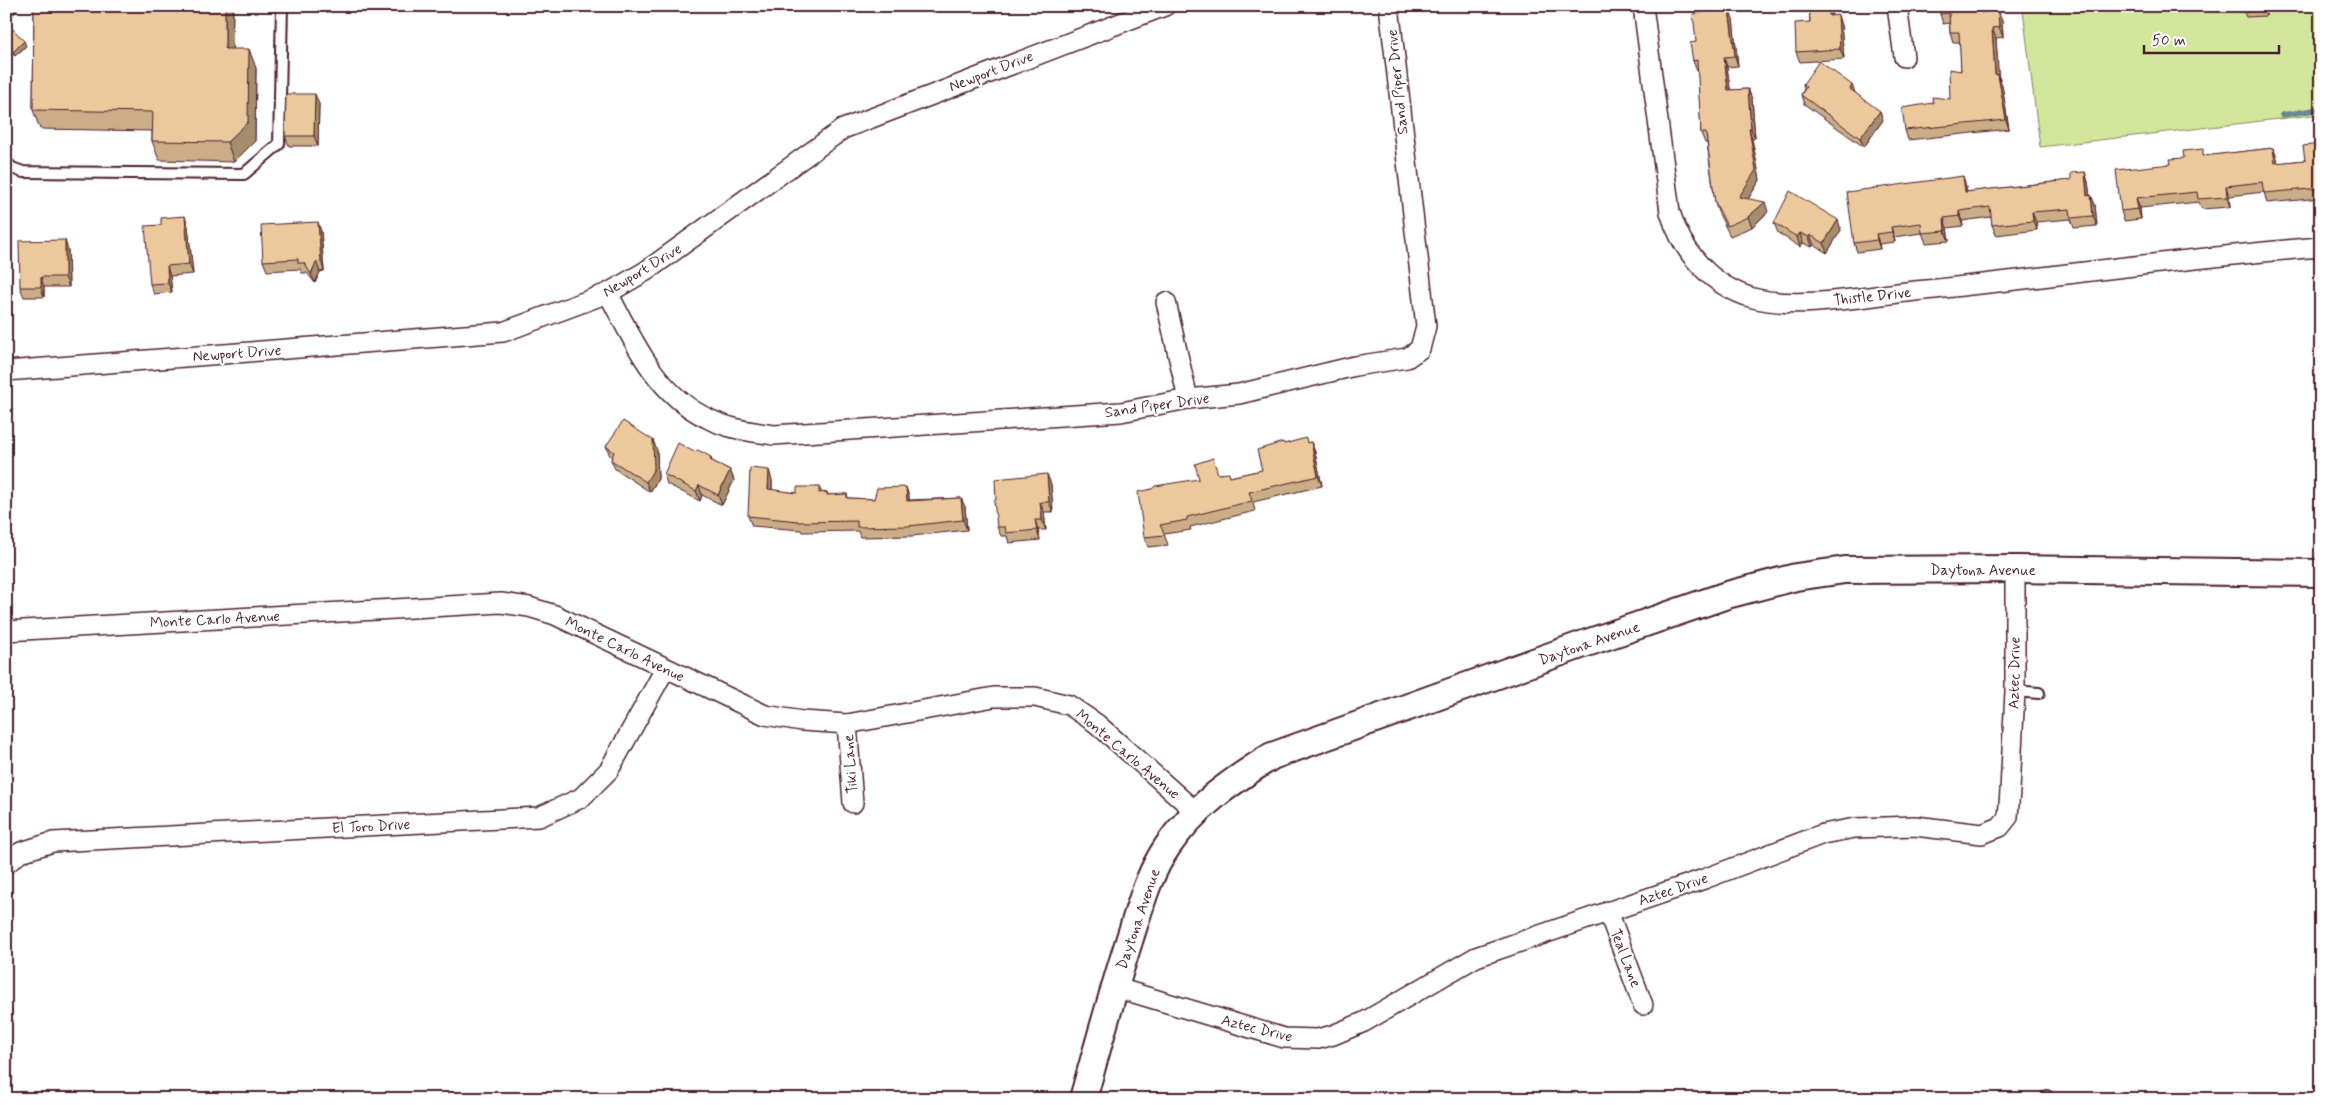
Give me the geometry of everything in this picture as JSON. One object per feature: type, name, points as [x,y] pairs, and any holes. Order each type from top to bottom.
[{"type":"street","name":"Newport Drive","points":[[6,371],[503,332],[608,293],[646,271],[843,128],[1165,6]]},
{"type":"street","name":"Sand Piper Drive","points":[[608,293],[646,364],[668,389],[687,406],[707,419],[740,430],[782,435],[1121,412],[1188,399],[1239,394],[1355,366],[1406,358],[1420,349],[1426,326],[1389,6]]},
{"type":"street","name":"Thistle Drive","points":[[1643,6],[1670,212],[1676,230],[1685,248],[1698,263],[1720,282],[1752,297],[1796,303],[2034,279],[2234,253],[2321,247]]},
{"type":"street","points":[[1897,6],[1904,57]]},
{"type":"street","points":[[1166,302],[1188,399]]},
{"type":"street","name":"Daytona Avenue","points":[[1083,1099],[1114,987],[1147,882],[1167,847],[1196,812],[1235,779],[1272,756],[1581,645],[1727,595],[1796,577],[1845,570],[2015,569],[2321,573]]},
{"type":"street","name":"Aztec Drive","points":[[1114,987],[1284,1038],[1318,1039],[1364,1022],[1476,958],[1704,879],[1823,834],[1855,828],[1915,826],[1982,834],[2000,827],[2008,817],[2015,691],[2015,569]]},
{"type":"street","name":"Monte Carlo Avenue","points":[[6,631],[501,603],[529,607],[555,615],[765,715],[802,721],[847,724],[994,697],[1035,697],[1068,705],[1097,724],[1196,812]]},
{"type":"street","name":"El Toro Drive","points":[[6,864],[21,852],[53,842],[539,817],[581,798],[610,770],[665,669]]},
{"type":"street","name":"Tiki Lane","points":[[847,724],[853,803]]},
{"type":"street","name":"Teal Lane","points":[[1608,911],[1643,1005]]},
{"type":"lane","points":[[6,12],[12,6]]},
{"type":"lane","points":[[6,162],[12,168],[23,172],[244,174],[279,144],[282,6]]},
{"type":"lane","points":[[2015,691],[2039,693]]},
{"type":"green space","points":[[2070,6],[2321,6],[2321,114],[2040,147],[2023,11]]},
{"type":"building","points":[[34,6],[225,6],[225,49],[249,49],[248,122],[227,142],[152,141],[153,112],[33,110]]},
{"type":"building","points":[[1809,6],[1828,6],[1829,16],[1838,15],[1840,49],[1796,52],[1795,23],[1810,22]]},
{"type":"building","points":[[1939,6],[1980,6],[1981,13],[1998,11],[1999,27],[1992,28],[1995,74],[1998,75],[2006,120],[1905,130],[1902,108],[1933,103],[1932,97],[1950,99],[1949,69],[1961,71],[1959,32],[1950,32],[1949,13],[1940,14]]},
{"type":"building","points":[[2243,6],[2264,6],[2264,11],[2244,12]]},
{"type":"building","points":[[1729,9],[1735,56],[1724,57],[1728,90],[1748,89],[1751,129],[1749,129],[1756,170],[1739,197],[1765,202],[1748,217],[1727,226],[1715,202],[1706,133],[1701,133],[1697,60],[1693,61],[1690,43],[1696,42],[1693,14]]},
{"type":"building","points":[[13,29],[24,41],[13,52],[6,45],[6,35]]},
{"type":"building","points":[[1819,61],[1852,85],[1850,89],[1880,111],[1860,138],[1801,95],[1806,87],[1803,84]]},
{"type":"building","points":[[286,94],[315,94],[314,136],[285,136]]},
{"type":"building","points":[[2321,144],[2321,188],[2264,193],[2262,182],[2226,186],[2227,197],[2198,199],[2197,192],[2136,198],[2138,209],[2121,211],[2116,170],[2171,164],[2170,159],[2184,158],[2183,151],[2203,149],[2203,156],[2273,148],[2275,163],[2305,160],[2303,146]]},
{"type":"building","points":[[2085,172],[2087,196],[2091,195],[2093,216],[2071,218],[2070,209],[2032,212],[2033,221],[1992,225],[1990,207],[1959,211],[1959,216],[1944,218],[1945,231],[1922,233],[1921,223],[1891,227],[1892,232],[1876,234],[1877,240],[1854,243],[1847,192],[1963,176],[1965,192],[2071,180],[2071,173]]},
{"type":"building","points":[[1790,191],[1838,220],[1824,243],[1810,235],[1809,237],[1800,233],[1797,237],[1774,223]]},
{"type":"building","points":[[185,216],[189,264],[167,266],[168,283],[150,284],[145,226],[161,225],[161,218]]},
{"type":"building","points":[[318,222],[321,261],[316,262],[311,274],[304,263],[298,263],[298,259],[263,261],[261,225]]},
{"type":"building","points":[[65,240],[65,277],[41,277],[41,287],[20,287],[19,241]]},
{"type":"building","points":[[623,421],[653,440],[654,469],[646,482],[611,460],[614,452],[606,446]]},
{"type":"building","points":[[1306,438],[1307,443],[1311,442],[1318,476],[1249,492],[1252,501],[1187,517],[1187,520],[1160,525],[1165,535],[1144,537],[1138,492],[1152,489],[1155,486],[1199,479],[1195,464],[1213,458],[1218,474],[1229,473],[1230,477],[1262,470],[1257,450],[1283,442],[1284,444]]},
{"type":"building","points":[[678,443],[694,452],[698,450],[711,457],[710,460],[730,470],[718,495],[699,485],[696,491],[664,474]]},
{"type":"building","points":[[750,468],[769,470],[768,489],[797,493],[797,487],[819,487],[819,493],[827,492],[827,495],[847,494],[847,498],[874,499],[877,488],[906,487],[907,501],[961,498],[963,520],[908,526],[857,527],[857,521],[798,522],[748,516]]},
{"type":"building","points":[[1047,474],[1049,502],[1040,502],[1042,520],[1035,520],[1037,530],[1006,533],[1005,527],[997,527],[994,501],[996,500],[995,479]]},
{"type":"waterway","points":[[2282,115],[2321,109]]}]
